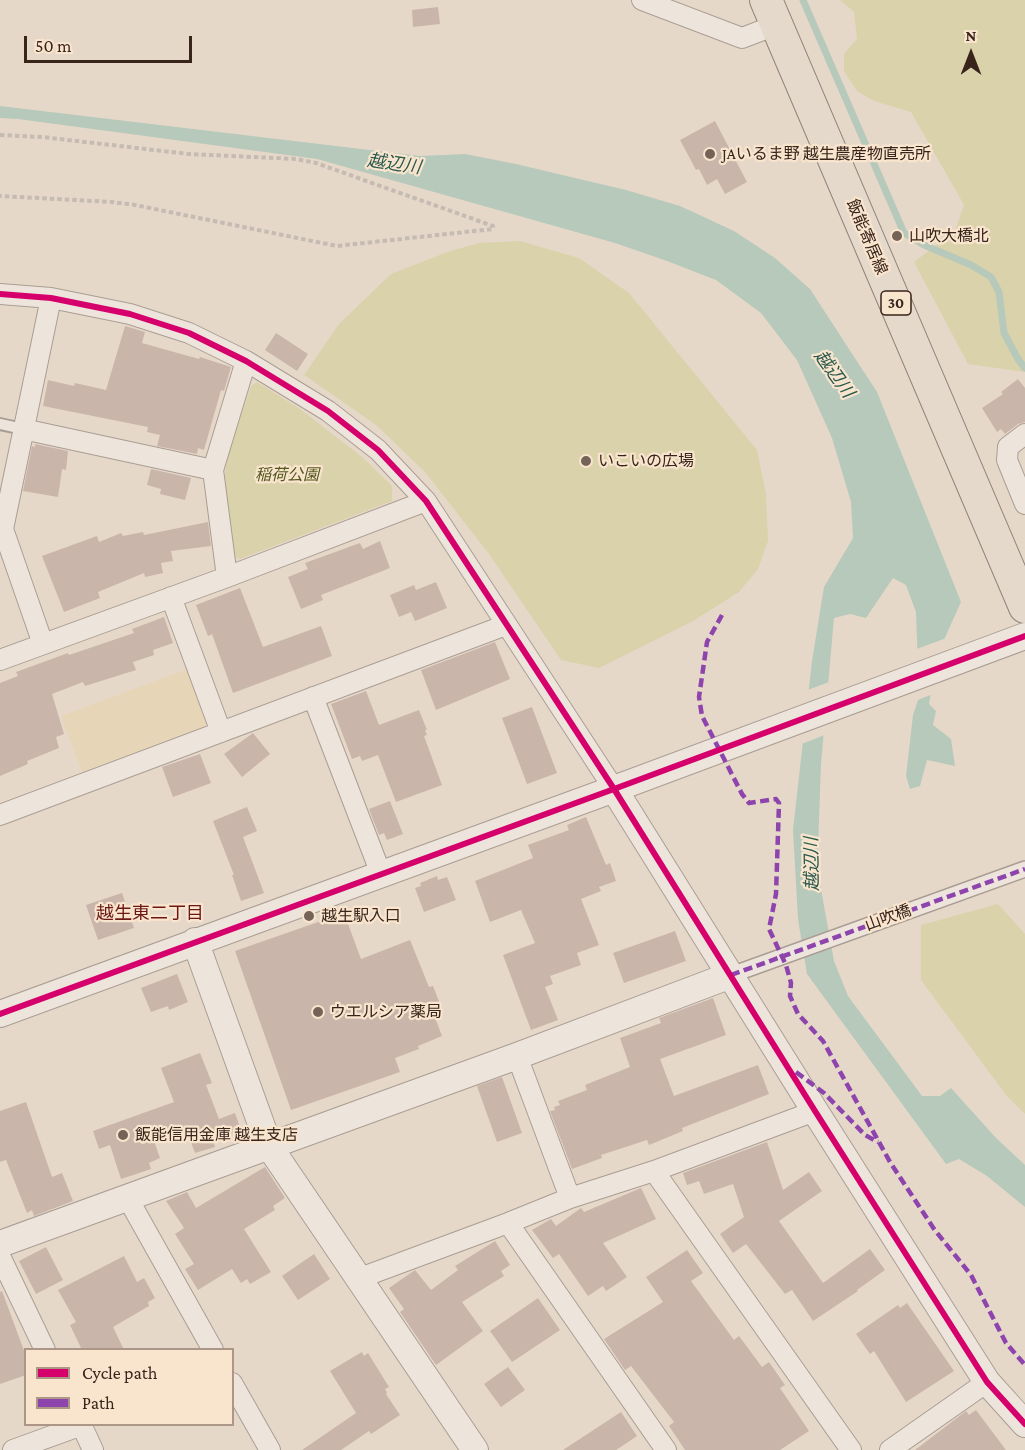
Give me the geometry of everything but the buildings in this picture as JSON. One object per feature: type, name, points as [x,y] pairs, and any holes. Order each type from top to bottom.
[{"type":"main road","name":"飯能寄居線","points":[[771,13],[1024,600]]},
{"type":"street","points":[[642,0],[741,38],[771,13]]},
{"type":"street","points":[[0,294],[51,297],[130,314],[189,333],[246,361],[328,411],[370,443],[426,501],[614,789],[815,1112],[987,1382],[1025,1424]]},
{"type":"street","points":[[43,644],[1,529],[51,297]]},
{"type":"street","points":[[227,577],[213,470],[246,361]]},
{"type":"street","points":[[23,429],[213,470]]},
{"type":"street","points":[[1025,434],[1008,447],[1007,460],[1025,504]]},
{"type":"street","points":[[0,660],[426,501]]},
{"type":"street","points":[[171,597],[221,732]]},
{"type":"street","points":[[0,815],[506,625]]},
{"type":"street","points":[[0,1014],[1025,636]]},
{"type":"street","points":[[313,697],[381,874]]},
{"type":"street","name":"山吹橋","points":[[731,975],[1025,869]]},
{"type":"street","points":[[195,941],[269,1146],[475,1450]]},
{"type":"street","points":[[0,1244],[731,975]]},
{"type":"street","points":[[516,1056],[570,1198]]},
{"type":"street","points":[[360,1278],[508,1224],[570,1198],[654,1171],[815,1112]]},
{"type":"street","points":[[654,1171],[851,1450]]},
{"type":"street","points":[[127,1197],[212,1348]]},
{"type":"street","points":[[508,1224],[666,1450]]},
{"type":"street","points":[[0,1256],[44,1348]]},
{"type":"street","points":[[890,1450],[987,1382]]},
{"type":"street","points":[[234,1387],[270,1450]]},
{"type":"street","points":[[12,1450],[78,1426]]},
{"type":"street","points":[[81,1426],[93,1450]]},
{"type":"lane","points":[[0,424],[23,429]]},
{"type":"path","points":[[0,135],[42,137],[189,154],[306,161],[494,226],[493,229],[337,246],[135,205],[0,196]]},
{"type":"shaded area","points":[[188,669],[206,724],[202,728],[82,772],[61,716]]},
{"type":"green space","points":[[840,0],[1025,0],[1025,372],[968,364],[914,262],[955,231],[964,205],[911,112],[874,101],[857,91],[844,71],[844,54],[857,39],[854,12]]},
{"type":"green space","name":"いこいの広場","points":[[520,241],[579,258],[629,293],[757,450],[766,494],[768,541],[758,569],[739,592],[693,621],[599,668],[561,660],[489,554],[425,472],[376,425],[304,375],[339,324],[391,274],[450,251],[480,243]]},
{"type":"green space","name":"稲荷公園","points":[[257,382],[300,409],[362,457],[392,486],[392,501],[240,559],[233,556],[225,482],[226,459],[251,386]]},
{"type":"green space","points":[[998,904],[1025,934],[1025,1114],[1006,1095],[921,980],[921,925]]},
{"type":"water","name":"越辺川","points":[[0,106],[420,156],[465,154],[516,164],[626,190],[680,206],[734,231],[775,258],[810,289],[877,392],[961,602],[938,653],[929,704],[936,711],[933,725],[951,739],[955,766],[927,760],[920,786],[910,789],[906,776],[913,715],[919,697],[916,612],[906,585],[893,578],[866,618],[850,614],[834,618],[821,764],[818,847],[820,884],[834,961],[848,996],[922,1096],[940,1096],[951,1088],[996,1138],[1025,1165],[1025,1207],[987,1176],[959,1159],[946,1164],[807,974],[798,919],[793,830],[812,661],[824,587],[853,538],[851,502],[832,438],[797,360],[761,313],[716,280],[667,261],[615,243],[317,159],[0,118]]},
{"type":"pier","points":[[949,637],[941,654],[933,694],[915,701],[914,650]]},
{"type":"pier","points":[[832,681],[827,734],[799,745],[805,691]]},
{"type":"waterway","points":[[803,0],[904,233],[991,277],[999,292],[1004,333],[1025,368]]},
{"type":"marked path","points":[[722,615],[707,642],[699,697],[702,716],[742,794],[749,803],[776,799],[779,803],[776,894],[769,929],[786,965],[791,983],[790,996],[798,1014],[823,1041],[890,1162],[934,1229],[971,1275],[1006,1343],[1025,1365]]},
{"type":"marked path","points":[[731,975],[1025,869]]},
{"type":"marked path","points":[[796,1072],[824,1093],[865,1135],[878,1142]]},
{"type":"cycle path","points":[[0,294],[51,298],[130,314],[189,333],[246,361],[328,411],[378,450],[426,501],[614,789],[987,1382],[1025,1424]]},
{"type":"cycle path","points":[[0,1014],[1025,636]]},
{"type":"place","name":"JAいるま野 越生農産物直売所","points":[[710,154]]},
{"type":"place","name":"山吹大橋北","points":[[897,236]]},
{"type":"place","name":"いこいの広場","points":[[586,461]]},
{"type":"place","name":"越生駅入口","points":[[309,916]]},
{"type":"place","name":"ウエルシア薬局","points":[[318,1012]]},
{"type":"place","name":"飯能信用金庫 越生支店","points":[[123,1135]]},
{"type":"district","name":"越生東二丁目","points":[[150,913]]}]
